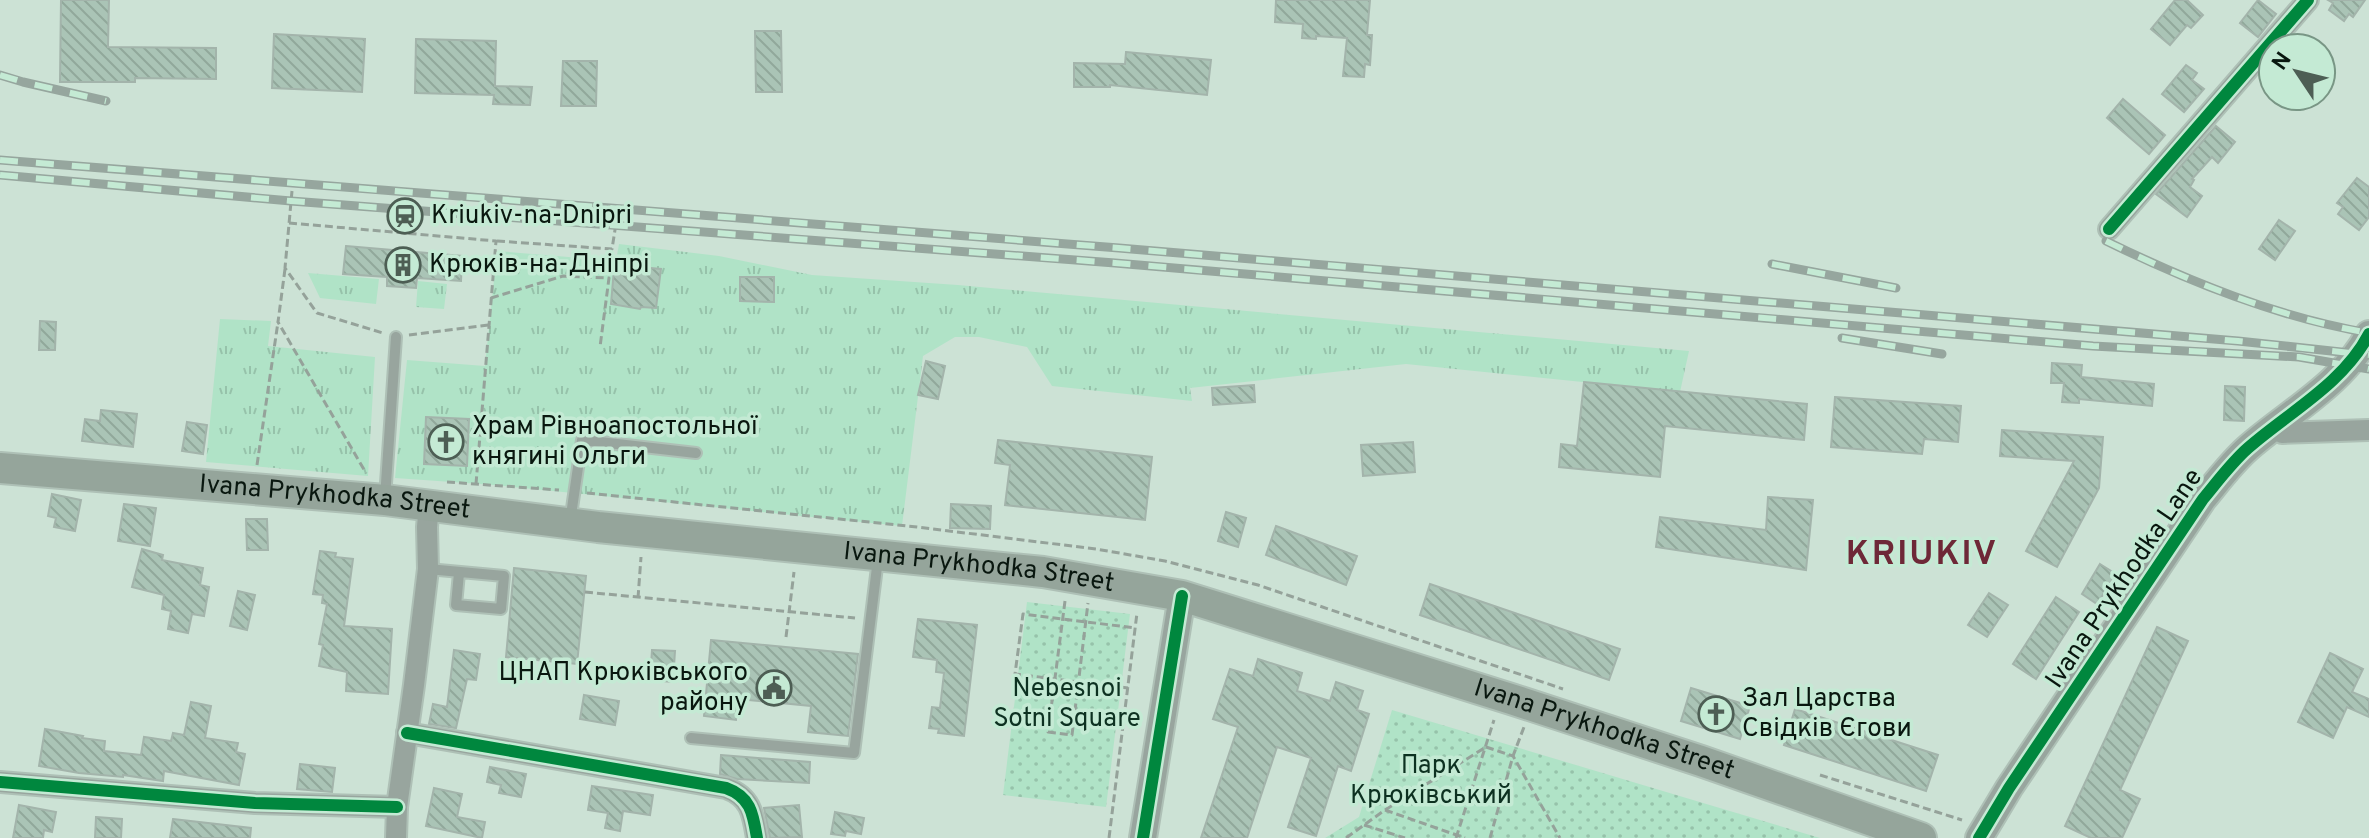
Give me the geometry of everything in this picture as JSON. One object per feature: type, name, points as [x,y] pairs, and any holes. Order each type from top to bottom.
[{"type":"main road","name":"Ivana Prykhodka Street","points":[[0,468],[376,488],[429,505],[878,557],[1043,572],[1182,596],[1540,708],[1921,838]]},
{"type":"street","points":[[2109,229],[2308,0]]},
{"type":"street","name":"Ivana Prykhodka Lane","points":[[1979,838],[2009,788],[2203,499],[2236,459],[2341,371],[2369,334]]},
{"type":"street","points":[[2273,427],[2282,433],[2369,430]]},
{"type":"street","points":[[396,838],[397,807],[428,569],[429,505]]},
{"type":"street","points":[[1143,838],[1182,596]]},
{"type":"street","points":[[407,733],[735,791],[752,810],[757,838]]},
{"type":"street","points":[[0,782],[255,803],[397,807]]},
{"type":"lane","points":[[376,488],[396,337]]},
{"type":"lane","points":[[570,523],[582,440],[696,453]]},
{"type":"lane","points":[[691,738],[854,753],[878,557]]},
{"type":"lane","points":[[428,569],[504,576],[501,609],[456,605],[459,573]]},
{"type":"path","points":[[256,469],[285,268],[292,191]]},
{"type":"path","points":[[399,232],[402,205]]},
{"type":"path","points":[[289,223],[612,249],[617,217]]},
{"type":"path","points":[[476,484],[496,241]]},
{"type":"path","points":[[285,268],[317,313],[396,337],[489,325]]},
{"type":"path","points":[[491,298],[563,276],[609,278],[600,347]]},
{"type":"path","points":[[278,322],[376,488]]},
{"type":"path","points":[[638,598],[642,554]]},
{"type":"path","points":[[786,637],[794,572]]},
{"type":"path","points":[[585,592],[870,620]]},
{"type":"path","points":[[1076,602],[1065,601],[1048,732],[1072,735],[1088,603]]},
{"type":"path","points":[[1109,838],[1138,609],[1135,609]]},
{"type":"path","points":[[1128,688],[1015,674],[1023,614],[1135,628]]},
{"type":"path","points":[[1456,837],[1495,716],[1502,719]]},
{"type":"path","points":[[1490,838],[1524,726]]},
{"type":"path","points":[[1486,747],[1513,756],[1560,838]]},
{"type":"path","points":[[1346,838],[1486,747]]},
{"type":"path","points":[[1385,810],[1465,838]]},
{"type":"path","points":[[1364,825],[1405,838]]},
{"type":"green space","points":[[619,244],[719,256],[812,275],[958,285],[1689,351],[1680,392],[1406,364],[1190,388],[1192,401],[1052,386],[1027,347],[979,337],[955,337],[923,356],[902,526],[395,478],[407,360],[485,366],[497,251],[616,261]]},
{"type":"green space","points":[[308,273],[379,279],[376,304],[320,298]]},
{"type":"green space","points":[[418,281],[447,284],[444,309],[416,307]]},
{"type":"green space","points":[[220,319],[271,321],[268,346],[375,357],[368,476],[206,462]]},
{"type":"green space","name":"Nebesnoi Sotni Square","points":[[1027,602],[1130,614],[1106,807],[1003,795]]},
{"type":"green space","name":"Парк Крюківський","points":[[1392,710],[1820,838],[1325,838],[1359,817]]},
{"type":"building","points":[[61,0],[109,0],[108,47],[216,48],[216,79],[135,78],[135,82],[60,82]]},
{"type":"building","points":[[1276,0],[1370,0],[1367,35],[1372,35],[1370,65],[1365,64],[1364,77],[1343,76],[1347,38],[1302,38],[1303,24],[1275,22]]},
{"type":"building","points":[[2175,0],[2187,0],[2203,15],[2191,28],[2187,25],[2170,45],[2151,29]]},
{"type":"building","points":[[2258,0],[2276,14],[2262,32],[2257,32],[2257,36],[2240,23]]},
{"type":"building","points":[[2328,0],[2365,0],[2353,17],[2349,14],[2344,21],[2329,10],[2333,3]]},
{"type":"building","points":[[755,31],[781,31],[782,92],[756,92]]},
{"type":"building","points":[[274,34],[365,39],[362,92],[272,88]]},
{"type":"building","points":[[416,39],[496,41],[495,86],[532,87],[530,105],[493,104],[494,95],[415,93]]},
{"type":"building","points":[[1126,52],[1211,60],[1207,95],[1110,85],[1074,87],[1074,63],[1125,64]]},
{"type":"building","points":[[563,61],[597,61],[596,106],[561,106]]},
{"type":"building","points":[[2186,65],[2197,73],[2192,80],[2204,89],[2184,112],[2162,94]]},
{"type":"building","points":[[2123,99],[2165,135],[2149,154],[2107,118]]},
{"type":"building","points":[[2216,126],[2235,142],[2218,163],[2212,157],[2192,179],[2190,187],[2202,196],[2187,217],[2156,194]]},
{"type":"building","points":[[2357,178],[2369,187],[2369,217],[2359,230],[2338,214],[2343,207],[2337,203]]},
{"type":"building","points":[[2279,220],[2295,231],[2275,260],[2259,249]]},
{"type":"building","name":"Крюків-на-Дніпрі","points":[[346,246],[462,256],[461,281],[417,278],[416,288],[387,286],[387,277],[343,274]]},
{"type":"building","points":[[626,266],[661,269],[656,308],[640,309],[611,304],[614,269],[625,270]]},
{"type":"building","points":[[740,277],[774,277],[774,302],[740,301]]},
{"type":"building","points":[[40,321],[56,322],[55,350],[39,350]]},
{"type":"building","points":[[926,361],[945,366],[938,399],[918,395]]},
{"type":"building","points":[[2052,363],[2082,365],[2081,377],[2154,384],[2152,406],[2079,399],[2079,403],[2062,402],[2064,383],[2051,383]]},
{"type":"building","points":[[1584,382],[1807,404],[1804,440],[1665,426],[1660,477],[1559,467],[1561,444],[1577,446]]},
{"type":"building","points":[[1254,385],[1255,402],[1213,405],[1212,388]]},
{"type":"building","points":[[2225,386],[2245,387],[2244,421],[2224,420]]},
{"type":"building","points":[[1835,397],[1961,406],[1958,442],[1924,439],[1922,454],[1831,447]]},
{"type":"building","points":[[101,410],[137,414],[133,447],[82,441],[85,419],[100,421]]},
{"type":"building","name":"Храм Рівноапостольної княгині Ольги","points":[[426,417],[469,419],[467,466],[424,464]]},
{"type":"building","points":[[187,422],[207,425],[203,454],[182,451]]},
{"type":"building","points":[[2002,430],[2103,437],[2099,488],[2057,567],[2026,551],[2074,461],[2000,456]]},
{"type":"building","points":[[998,440],[1152,457],[1145,520],[1005,505],[1010,465],[995,463]]},
{"type":"building","points":[[1413,442],[1415,472],[1363,476],[1361,445]]},
{"type":"building","points":[[52,494],[81,500],[75,531],[54,527],[56,518],[48,516]]},
{"type":"building","points":[[1768,497],[1813,500],[1806,570],[1656,547],[1660,517],[1766,530]]},
{"type":"building","points":[[124,504],[156,508],[150,546],[118,541]]},
{"type":"building","points":[[951,504],[991,506],[990,529],[950,528]]},
{"type":"building","points":[[1226,512],[1246,518],[1238,547],[1218,541]]},
{"type":"building","points":[[246,519],[267,519],[268,550],[247,550]]},
{"type":"building","points":[[1276,526],[1357,556],[1346,585],[1266,555]]},
{"type":"building","points":[[142,549],[163,555],[162,560],[203,568],[200,585],[209,587],[204,616],[192,614],[188,633],[168,629],[171,611],[162,609],[164,595],[132,587]]},
{"type":"building","points":[[320,551],[353,559],[344,626],[392,629],[388,694],[346,691],[347,672],[319,666],[323,645],[319,644],[327,604],[322,603],[323,595],[313,594]]},
{"type":"building","points":[[2100,564],[2116,574],[2097,604],[2082,594]]},
{"type":"building","points":[[514,568],[586,576],[577,664],[506,657]]},
{"type":"building","points":[[1430,584],[1620,649],[1609,680],[1420,615]]},
{"type":"building","points":[[238,591],[255,595],[247,630],[230,626]]},
{"type":"building","points":[[1989,593],[2008,605],[1987,637],[1968,625]]},
{"type":"building","points":[[2056,597],[2079,612],[2036,679],[2013,664]]},
{"type":"building","points":[[918,619],[977,625],[964,736],[938,733],[939,729],[929,728],[932,707],[940,708],[944,673],[936,672],[937,660],[913,657]]},
{"type":"building","points":[[2157,627],[2188,641],[2120,790],[2140,799],[2122,838],[2091,838],[2065,826]]},
{"type":"building","name":"ЦНАП Крюківського району","points":[[711,640],[858,654],[848,736],[808,732],[811,706],[738,699],[736,720],[704,716]]},
{"type":"building","points":[[454,650],[480,654],[476,680],[467,679],[456,728],[429,724],[433,704],[447,707]]},
{"type":"building","points":[[652,650],[675,651],[673,682],[650,680]]},
{"type":"building","points":[[2330,653],[2363,669],[2352,692],[2369,699],[2369,717],[2347,707],[2333,738],[2298,722]]},
{"type":"building","points":[[1258,659],[1302,673],[1297,691],[1330,701],[1336,682],[1363,691],[1357,710],[1369,714],[1351,771],[1338,766],[1316,836],[1288,827],[1311,758],[1277,747],[1247,838],[1201,838],[1238,727],[1213,719],[1230,669],[1253,676]]},
{"type":"building","name":"Зал Царства Свідків Єгови","points":[[1691,688],[1750,706],[1740,739],[1681,721]]},
{"type":"building","points":[[584,695],[619,701],[615,725],[580,719]]},
{"type":"building","points":[[191,702],[211,706],[205,738],[238,743],[236,752],[245,754],[239,785],[164,771],[163,781],[39,766],[45,729],[105,741],[104,751],[141,755],[144,737],[171,741],[173,733],[184,735]]},
{"type":"building","points":[[1795,709],[1938,755],[1926,791],[1784,745]]},
{"type":"building","points":[[721,755],[810,762],[809,783],[737,779],[720,774]]},
{"type":"building","points":[[300,764],[335,768],[332,792],[297,789]]},
{"type":"building","points":[[490,767],[526,774],[521,797],[499,793],[501,785],[487,782]]},
{"type":"building","points":[[592,786],[653,795],[650,815],[623,811],[620,831],[605,828],[608,813],[588,810]]},
{"type":"building","points":[[434,788],[462,794],[457,817],[485,822],[482,838],[426,826]]},
{"type":"building","points":[[19,805],[56,812],[52,832],[44,830],[43,838],[13,838]]},
{"type":"building","points":[[799,805],[802,837],[770,838],[764,808]]},
{"type":"building","points":[[835,812],[864,818],[861,834],[846,831],[845,836],[831,834]]},
{"type":"building","points":[[96,817],[122,819],[121,838],[95,838]]},
{"type":"building","points":[[173,819],[251,828],[250,838],[170,838]]},
{"type":"railway","points":[[0,75],[106,101]]},
{"type":"railway","points":[[0,160],[1119,248],[2238,341],[2369,355]]},
{"type":"railway","points":[[0,175],[291,201],[1115,263],[2093,346],[2299,357],[2369,369]]},
{"type":"railway","points":[[2106,241],[2268,308],[2369,333]]},
{"type":"railway","points":[[1772,264],[1896,288]]},
{"type":"railway","points":[[1842,338],[1942,354]]},
{"type":"cycle path","points":[[2109,229],[2308,0]]},
{"type":"cycle path","points":[[1979,838],[2009,788],[2203,499],[2248,448],[2330,383],[2358,352],[2369,334]]},
{"type":"cycle path","points":[[1143,838],[1182,596]]},
{"type":"cycle path","points":[[407,733],[726,788],[746,801],[757,838]]},
{"type":"cycle path","points":[[0,782],[255,803],[397,807]]},
{"type":"place","name":"Kriukiv-na-Dnipri","points":[[405,216]]},
{"type":"place","name":"Крюків-на-Дніпрі","points":[[403,265]]},
{"type":"place","name":"Храм Рівноапостольної княгині Ольги","points":[[446,442]]},
{"type":"place","name":"ЦНАП Крюківського району","points":[[774,688]]},
{"type":"place","name":"Зал Царства Свідків Єгови","points":[[1716,714]]},
{"type":"district","name":"KRIUKIV","points":[[1922,555]]}]
